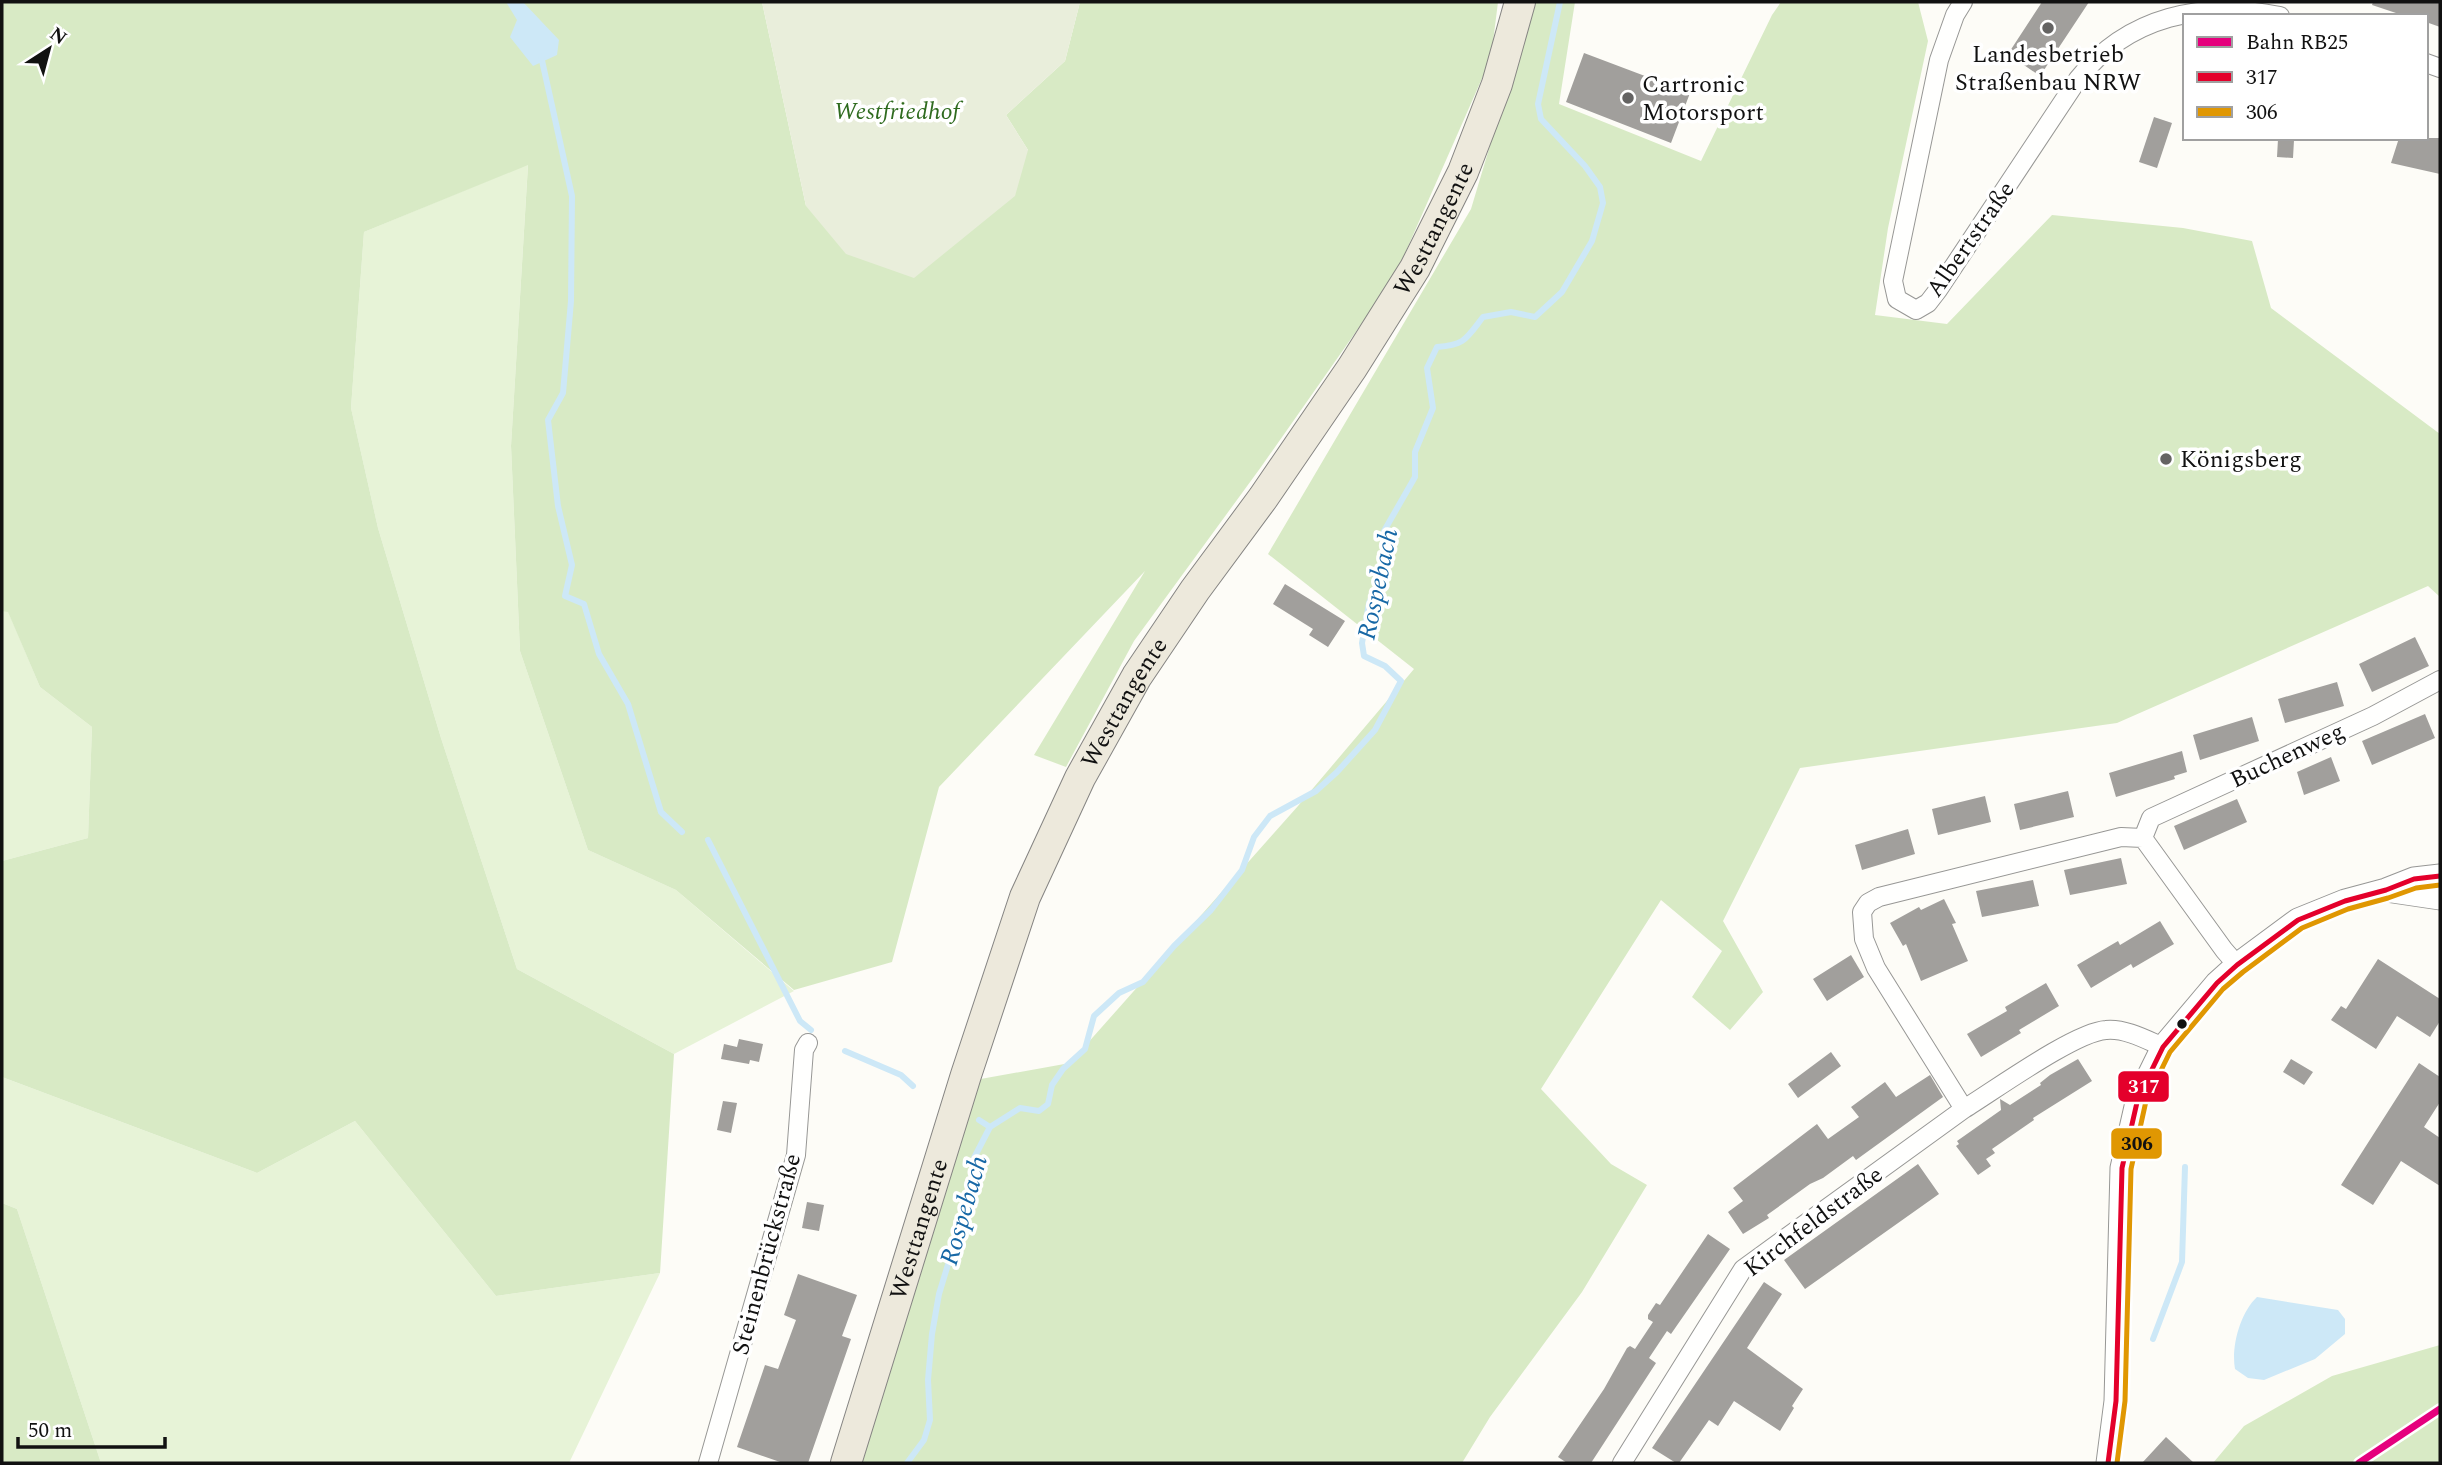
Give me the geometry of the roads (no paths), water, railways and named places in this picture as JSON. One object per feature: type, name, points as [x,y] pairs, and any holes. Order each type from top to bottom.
[{"type":"main road","name":"Westtangente","points":[[846,1463],[1024,897],[1080,778],[1138,676],[1195,590],[1263,498],[1334,394],[1415,268],[1463,172],[1497,84],[1520,2]]},
{"type":"street","name":"Albertstraße","points":[[1963,2],[1955,15],[1939,60],[1893,281],[1897,299],[1916,310],[1928,303],[1938,290],[2078,79],[2110,46],[2128,32],[2148,22],[2196,8],[2222,6],[2271,14]]},
{"type":"street","name":"Buchenweg","points":[[2143,838],[2151,818],[2373,716],[2440,680]]},
{"type":"street","points":[[1964,1109],[1876,968],[1864,939],[1861,912],[1868,903],[1879,897],[2121,837],[2143,838],[2237,965]]},
{"type":"street","points":[[2108,1463],[2116,1401],[2122,1168],[2138,1098],[2163,1047],[2204,997],[2237,965],[2298,920],[2414,879],[2440,876]]},
{"type":"street","points":[[2386,890],[2440,898]]},
{"type":"street","name":"Kirchfeldstraße","points":[[1622,1463],[1743,1269],[1964,1109],[2081,1037],[2107,1029],[2135,1035],[2163,1047]]},
{"type":"street","name":"Steinenbrückstraße","points":[[708,1463],[796,1155],[804,1050],[808,1043]]},
{"type":"water","points":[[506,2],[523,2],[559,40],[557,55],[533,66],[510,37],[517,20]]},
{"type":"water","points":[[2257,1297],[2338,1310],[2345,1319],[2345,1334],[2315,1359],[2264,1380],[2248,1378],[2235,1369],[2234,1351],[2242,1321]]},
{"type":"waterway","name":"Rospebach","points":[[907,1463],[924,1440],[930,1420],[928,1380],[939,1294],[968,1199],[974,1158],[990,1127],[1020,1108],[1039,1111],[1048,1104],[1052,1085],[1063,1069],[1085,1049],[1094,1016],[1119,993],[1143,982],[1174,946],[1211,910],[1242,870],[1254,837],[1270,816],[1316,791],[1337,772],[1375,730],[1401,681],[1385,666],[1364,656],[1362,643],[1369,603],[1385,567],[1384,531],[1415,477],[1415,452],[1433,408],[1427,368],[1437,347],[1454,345],[1464,340],[1483,317],[1511,312],[1535,317],[1562,292],[1592,241],[1603,203],[1600,187],[1585,166],[1541,119],[1538,104],[1560,2]]},
{"type":"waterway","points":[[541,56],[572,196],[571,301],[563,393],[548,420],[558,506],[572,565],[565,596],[584,604],[599,654],[628,704],[661,812],[682,832]]},
{"type":"waterway","points":[[708,840],[800,1021],[811,1030]]},
{"type":"waterway","points":[[845,1051],[901,1075],[913,1086]]},
{"type":"waterway","points":[[979,1120],[990,1127]]},
{"type":"waterway","points":[[2153,1339],[2182,1262],[2185,1167]]},
{"type":"rail line","name":"RB25","points":[[2359,1463],[2440,1409]]},
{"type":"place","name":"Landesbetrieb Straßenbau NRW","points":[[2048,28]]},
{"type":"place","name":"Cartronic Motorsport","points":[[1628,98]]},
{"type":"place","name":"Königsberg","points":[[2166,459]]},
{"type":"park label","name":"Westfriedhof","points":[[897,111]]}]
